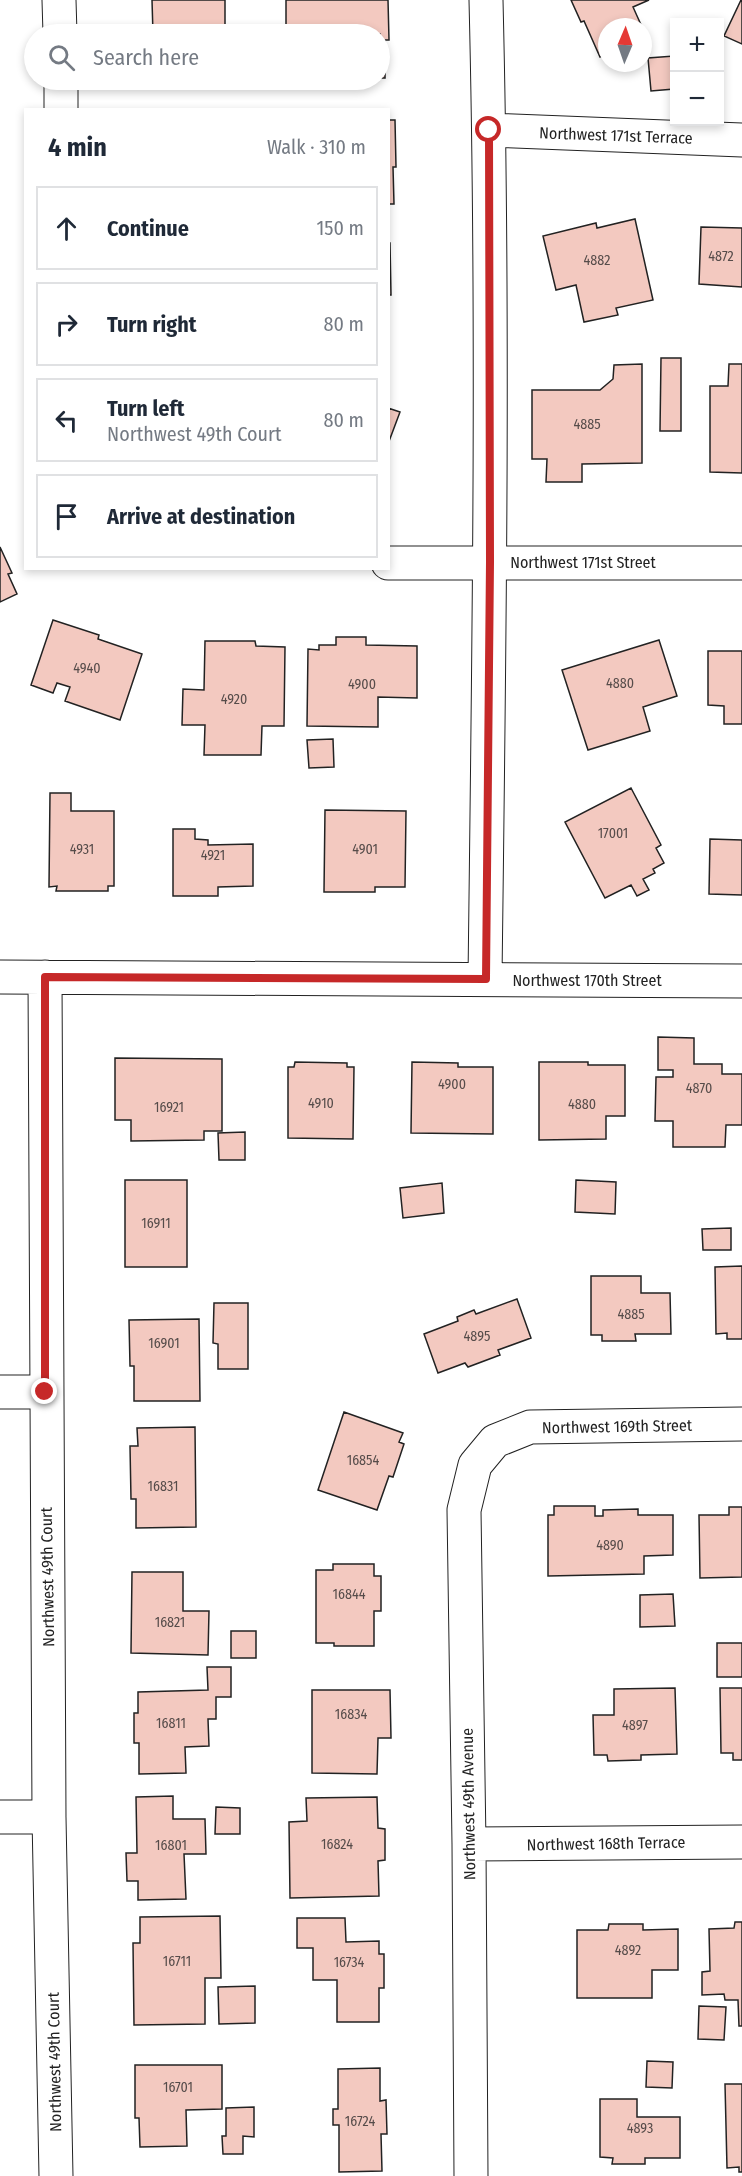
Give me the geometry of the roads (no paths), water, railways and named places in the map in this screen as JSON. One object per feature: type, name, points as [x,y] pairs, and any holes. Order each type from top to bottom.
[{"type":"street","points":[[59,0],[60,24]]},
{"type":"street","points":[[486,0],[489,130],[490,562],[486,979]]},
{"type":"street","points":[[61,90],[61,108]]},
{"type":"street","name":"Northwest 171st Terrace","points":[[489,130],[742,140]]},
{"type":"street","name":"Northwest 171st Street","points":[[390,563],[742,563]]},
{"type":"street","name":"Northwest 170th Street","points":[[0,977],[742,981]]},
{"type":"street","name":"Northwest 49th Court","points":[[45,977],[45,1392],[49,1817],[56,2176]]},
{"type":"street","points":[[0,1392],[45,1392]]},
{"type":"street","name":"Northwest 169th Street","points":[[495,1441],[530,1427],[742,1424]]},
{"type":"street","name":"Northwest 49th Avenue","points":[[471,2176],[464,1510],[475,1465],[495,1441]]},
{"type":"street","points":[[0,1816],[49,1817]]},
{"type":"street","name":"Northwest 168th Terrace","points":[[469,1844],[742,1842]]}]
